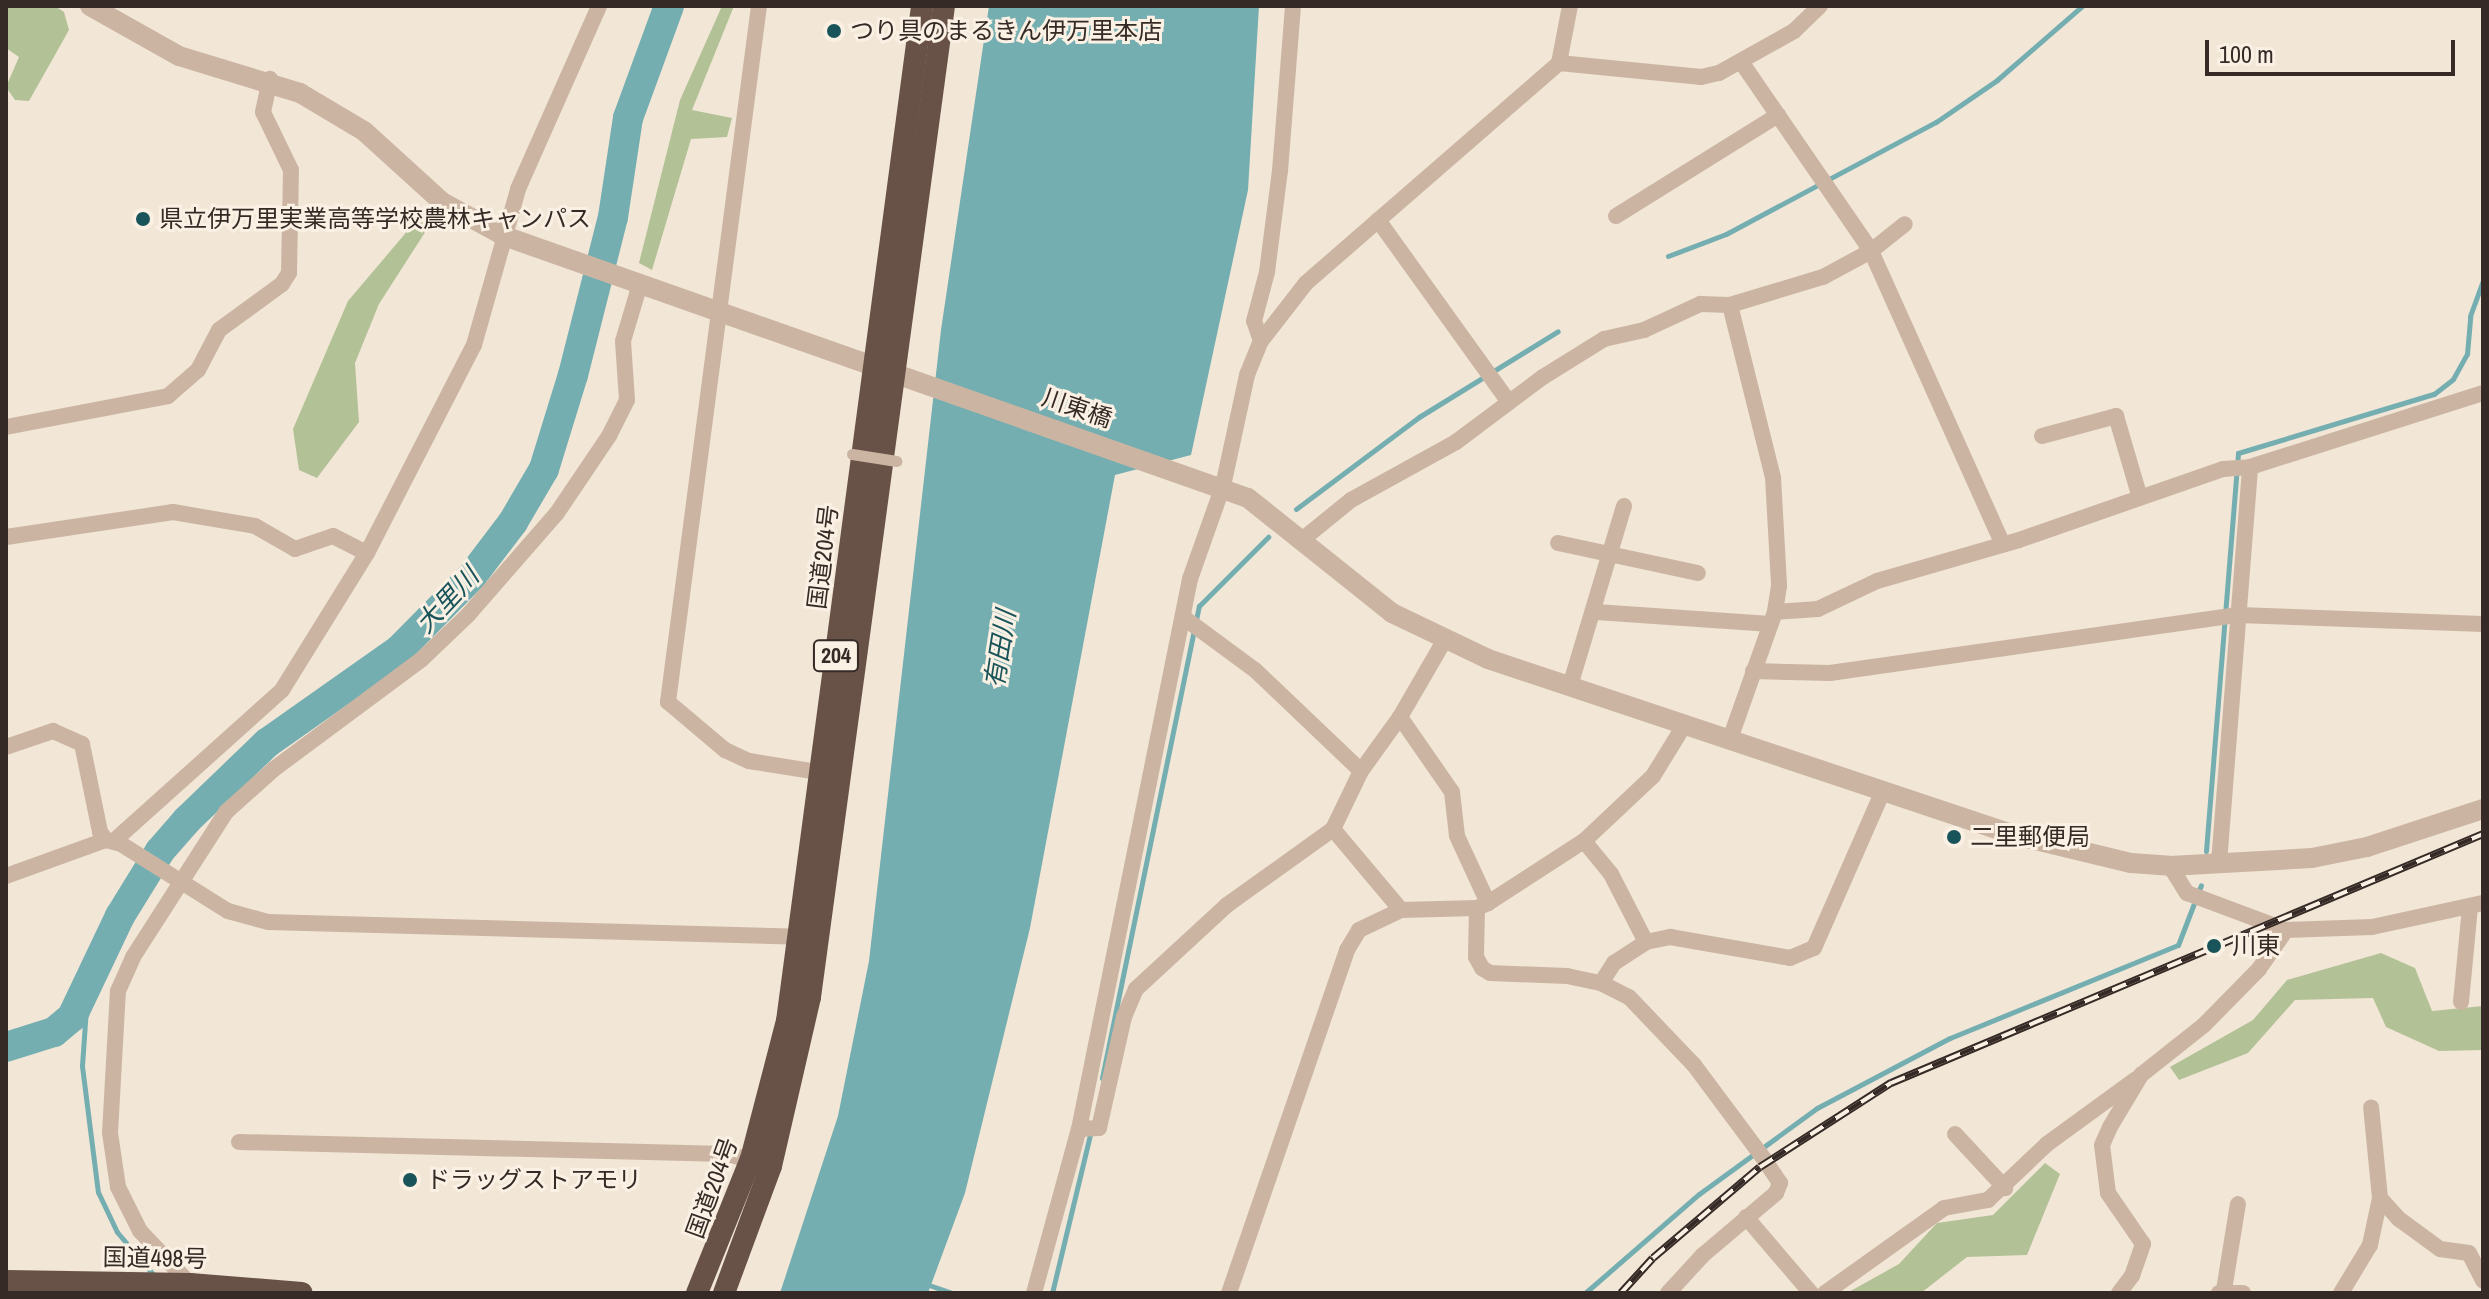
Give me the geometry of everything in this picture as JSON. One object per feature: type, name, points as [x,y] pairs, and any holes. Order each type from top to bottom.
[{"type":"highway","name":"国道204号","points":[[724,1293],[761,1162],[773,1091],[808,937],[884,368],[922,6]]},
{"type":"highway","name":"国道204号","points":[[884,368],[944,6]]},
{"type":"highway","name":"国道204号","points":[[697,1293],[761,1162]]},
{"type":"highway","name":"国道498号","points":[[6,1281],[86,1288],[190,1284],[302,1293]]},
{"type":"street","name":"川東橋","points":[[90,6],[179,56],[270,79],[364,131],[442,202],[504,236],[1216,484],[1248,498],[1392,613],[1444,641],[1570,686],[1883,791],[2081,853],[2170,866],[2312,858],[2367,847],[2483,809]]},
{"type":"street","points":[[6,876],[114,841],[282,690],[367,553],[474,345],[518,189],[599,6]]},
{"type":"street","points":[[759,6],[668,702],[725,750],[749,761],[830,774]]},
{"type":"street","points":[[1261,341],[1254,321],[1267,272],[1280,171],[1293,6]]},
{"type":"street","points":[[1559,63],[1701,77],[1742,63],[1794,31],[1820,6]]},
{"type":"street","points":[[1034,1293],[1079,1129],[1197,552],[1236,411],[1261,341],[1306,283],[1559,63],[1574,8]]},
{"type":"street","points":[[1742,63],[1871,251],[2002,542]]},
{"type":"street","points":[[6,427],[168,396],[185,386],[219,330],[282,284],[289,273],[291,170],[288,153],[268,129],[263,112],[270,79]]},
{"type":"street","points":[[1616,216],[1778,115]]},
{"type":"street","points":[[1378,220],[1509,402]]},
{"type":"street","points":[[1303,539],[1351,500],[1456,442],[1509,402],[1604,339],[1644,330],[1700,304],[1730,305],[1823,277],[1871,251],[1905,224]]},
{"type":"street","points":[[190,1284],[140,1231],[118,1187],[110,1133],[118,991],[133,957],[226,812],[274,769],[422,659],[468,615],[557,513],[609,436],[627,400],[623,341],[633,281]]},
{"type":"street","points":[[1730,305],[1773,477],[1779,586],[1773,618],[1730,739]]},
{"type":"street","points":[[1596,612],[1773,618],[1818,609],[1877,581],[2223,469],[2250,467],[2483,393]]},
{"type":"street","points":[[2042,436],[2116,416],[2140,498]]},
{"type":"street","points":[[852,454],[896,461]]},
{"type":"street","points":[[2219,863],[2250,467]]},
{"type":"street","points":[[1570,686],[1596,612],[1624,506]]},
{"type":"street","points":[[6,537],[173,512],[255,526],[295,549],[333,536],[367,553]]},
{"type":"street","points":[[1558,543],[1698,573]]},
{"type":"street","points":[[1753,671],[1830,673],[2238,615],[2483,624]]},
{"type":"street","points":[[1183,617],[1255,670],[1361,771]]},
{"type":"street","points":[[1079,1129],[1099,1128],[1124,1017],[1136,989],[1227,905],[1333,829],[1361,771],[1400,717],[1444,641]]},
{"type":"street","points":[[1400,717],[1452,792],[1457,836],[1482,905],[1476,957],[1490,973],[1567,976],[1601,983],[1629,997],[1694,1065],[1780,1183],[1776,1193],[1746,1217],[1668,1293]]},
{"type":"street","points":[[1229,1293],[1347,950],[1359,930],[1401,910],[1482,905],[1584,841],[1653,776],[1685,724]]},
{"type":"street","points":[[6,747],[53,731],[82,744],[100,832],[228,911],[268,922],[808,937]]},
{"type":"street","points":[[1601,983],[1614,963],[1646,942],[1670,937],[1790,958],[1814,948],[1821,942],[1883,791]]},
{"type":"street","points":[[1333,829],[1401,910]]},
{"type":"street","points":[[1584,841],[1611,874],[1646,942]]},
{"type":"street","points":[[2170,866],[2187,893],[2286,930],[2372,927],[2477,904],[2461,1002]]},
{"type":"street","points":[[1825,1293],[1944,1208],[1988,1200],[2005,1188],[2047,1144],[2204,1025],[2259,969],[2286,930]]},
{"type":"street","points":[[1110,973],[1136,989]]},
{"type":"street","points":[[2119,1293],[2132,1276],[2143,1244],[2108,1193],[2102,1145],[2141,1075]]},
{"type":"street","points":[[2341,1293],[2370,1245],[2380,1198],[2371,1107]]},
{"type":"street","points":[[1955,1134],[2005,1188]]},
{"type":"street","points":[[239,1142],[761,1162]]},
{"type":"street","points":[[2380,1198],[2399,1219],[2440,1249],[2469,1253],[2483,1281]]},
{"type":"street","points":[[2238,1204],[2222,1292],[2243,1293]]},
{"type":"street","points":[[1746,1217],[1811,1293]]},
{"type":"green space","points":[[6,6],[55,6],[64,12],[69,30],[29,101],[15,100],[6,87],[19,57],[6,48]]},
{"type":"green space","points":[[722,6],[734,6],[692,110],[732,118],[727,137],[691,139],[652,270],[639,263],[680,100]]},
{"type":"green space","points":[[415,222],[431,223],[379,304],[355,363],[359,422],[317,478],[299,470],[293,429],[348,301]]},
{"type":"green space","points":[[2381,953],[2415,968],[2432,1011],[2483,1006],[2483,1050],[2439,1051],[2386,1027],[2373,998],[2295,1000],[2248,1053],[2179,1080],[2170,1067],[2253,1020],[2287,980]]},
{"type":"green space","points":[[2045,1163],[2060,1174],[2027,1255],[1967,1257],[1921,1293],[1847,1293],[1899,1264],[1937,1223],[1993,1215]]},
{"type":"water","name":"有田川","points":[[989,6],[1259,6],[1248,190],[1191,455],[1115,475],[1030,928],[965,1193],[928,1293],[780,1293],[838,1116],[869,961],[941,330]]},
{"type":"waterway","name":"大里川","points":[[6,1047],[54,1032],[72,1017],[120,916],[160,851],[187,820],[267,743],[399,650],[472,576],[513,522],[544,469],[573,375],[613,217],[628,118],[669,6]]},
{"type":"waterway","points":[[1668,256],[1726,234],[1936,122],[1997,80],[2082,6]]},
{"type":"waterway","points":[[2206,851],[2238,453],[2434,394],[2453,379],[2467,354],[2470,316],[2483,280]]},
{"type":"waterway","points":[[1296,509],[1419,417],[1558,331]]},
{"type":"waterway","points":[[1102,1078],[1199,606],[1268,537]]},
{"type":"waterway","points":[[1585,1293],[1699,1194],[1817,1108],[1950,1038],[2178,945],[2201,885]]},
{"type":"waterway","points":[[87,994],[82,1066],[98,1192],[117,1232],[152,1273]]},
{"type":"waterway","points":[[1052,1293],[1091,1131]]},
{"type":"waterway","points":[[926,1284],[952,1293]]},
{"type":"railway","points":[[1621,1293],[1653,1258],[1760,1167],[1891,1083],[2483,834]]},
{"type":"place","name":"つり具のまるきん伊万里本店","points":[[834,31]]},
{"type":"place","name":"県立伊万里実業高等学校農林キャンパス","points":[[143,219]]},
{"type":"place","name":"二里郵便局","points":[[1954,837]]},
{"type":"place","name":"川東","points":[[2214,946]]},
{"type":"place","name":"ドラッグストアモリ","points":[[410,1180]]}]
